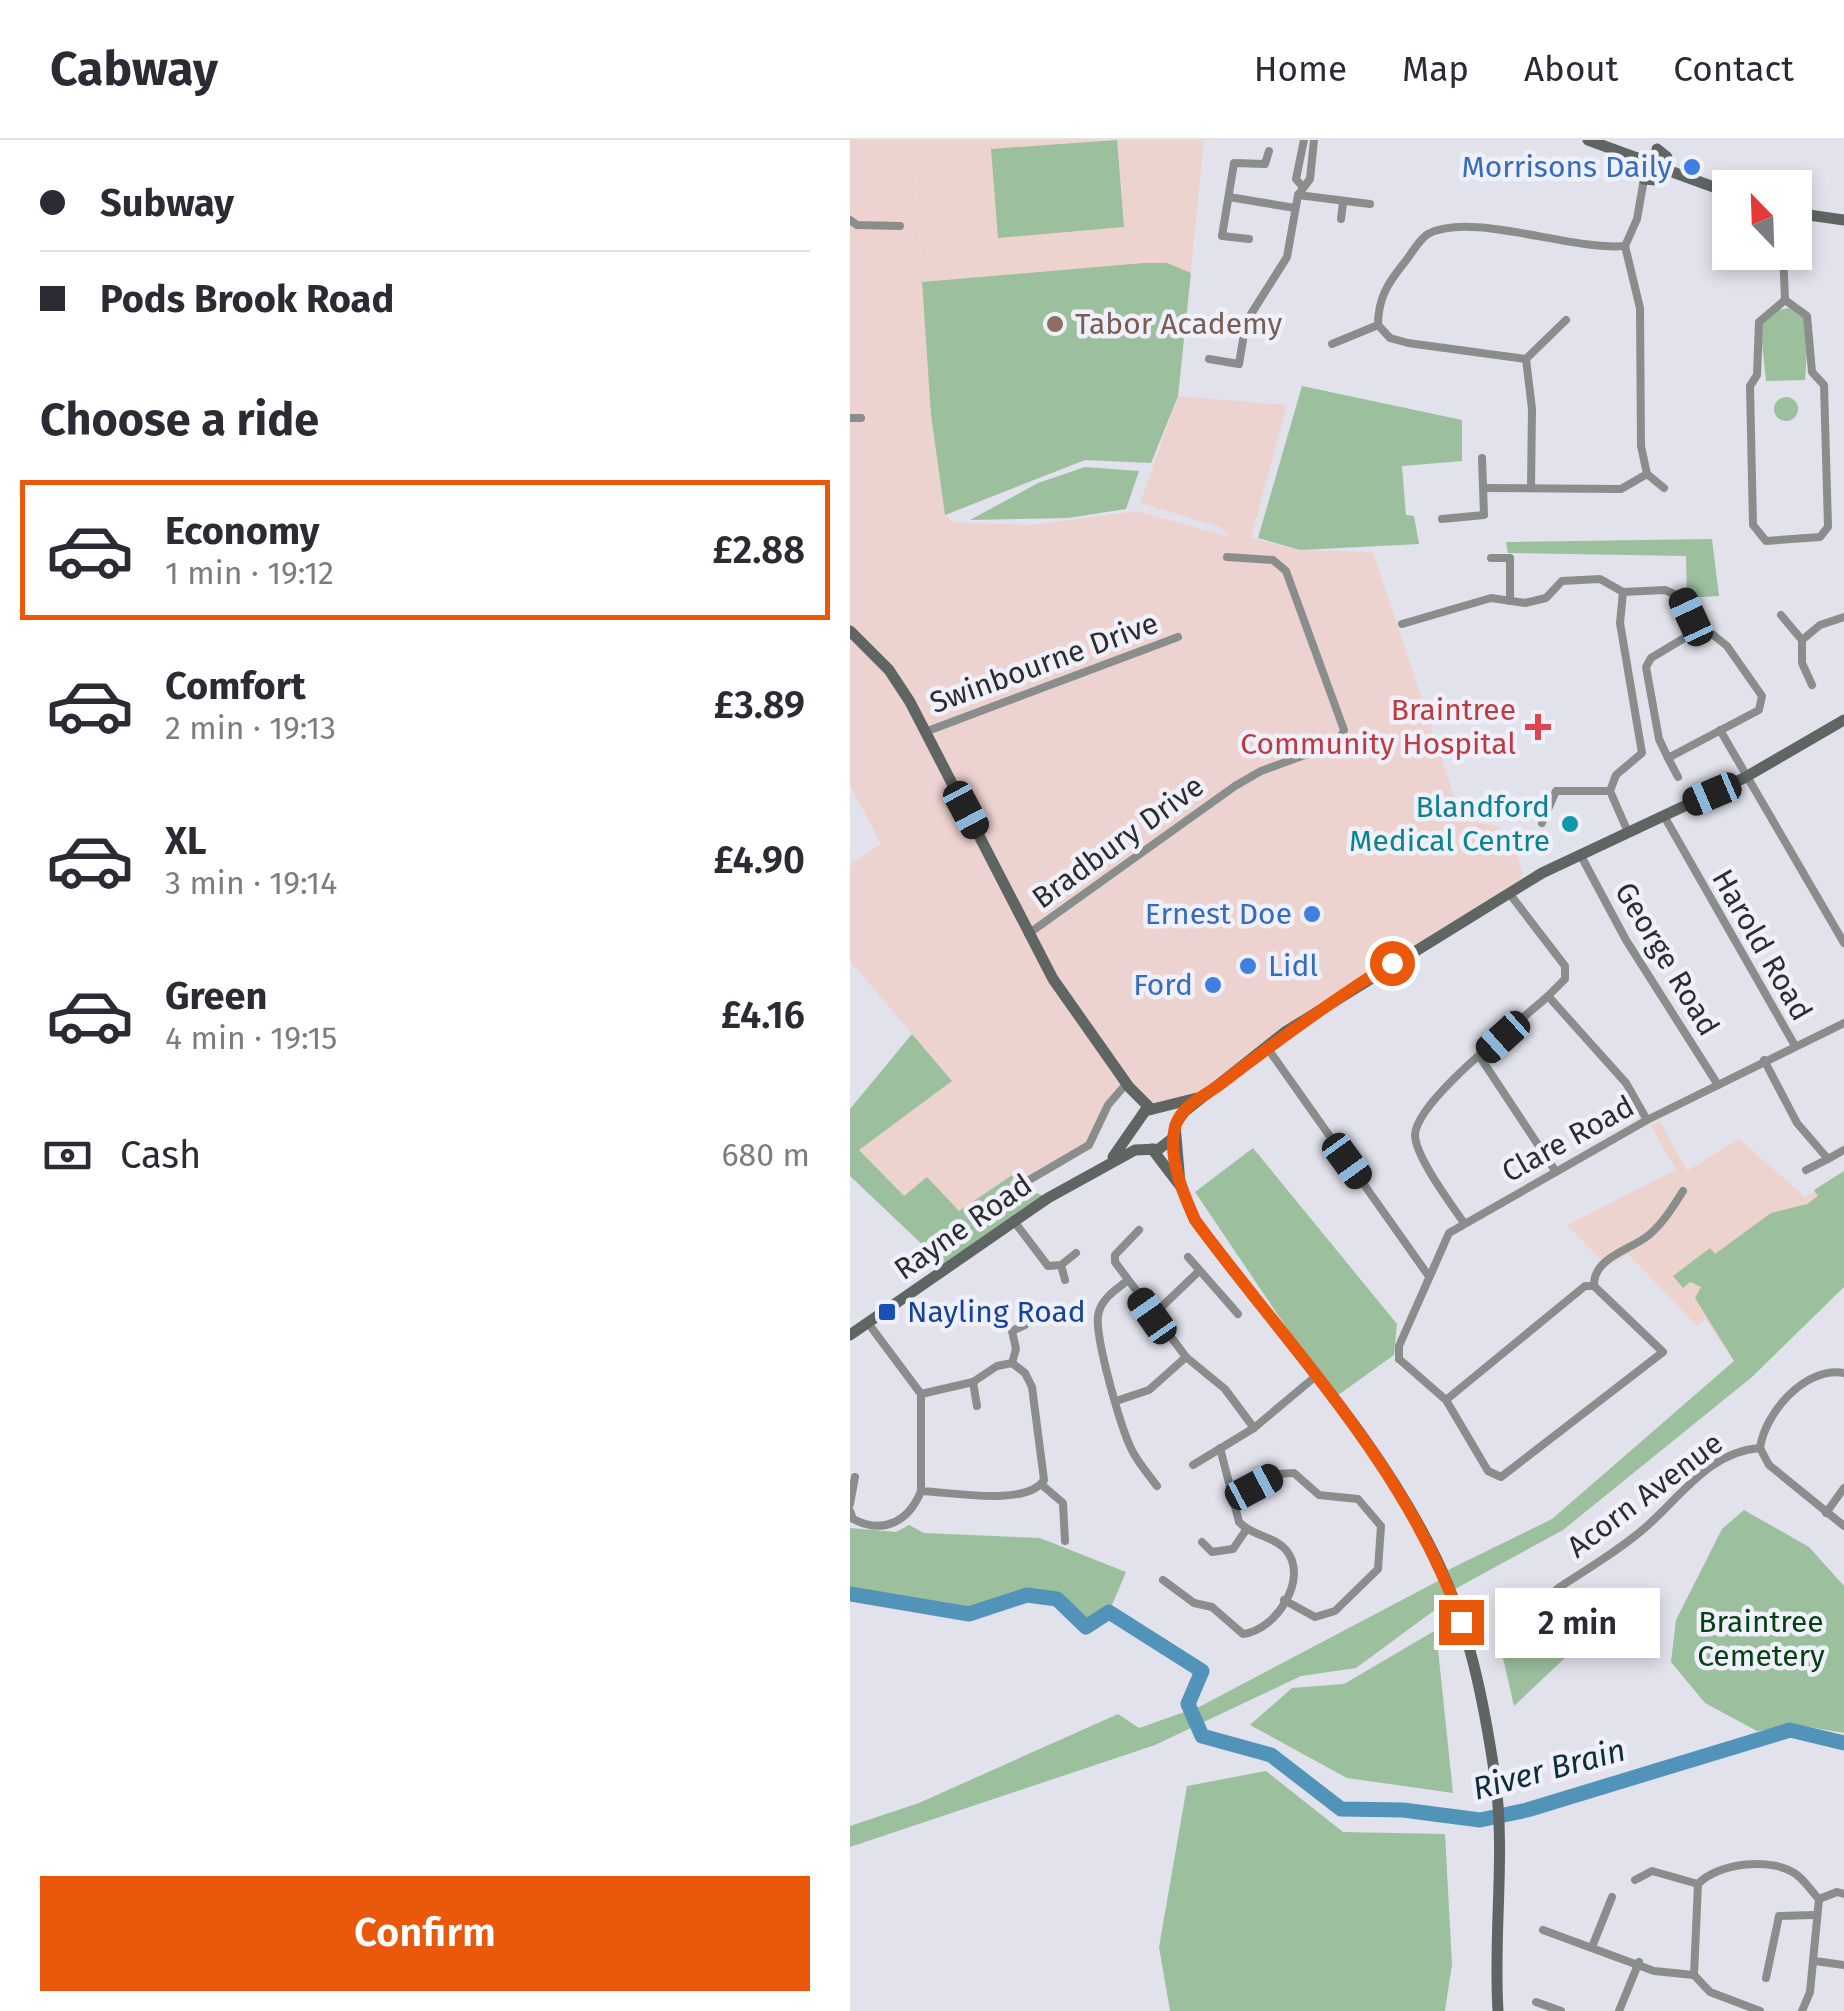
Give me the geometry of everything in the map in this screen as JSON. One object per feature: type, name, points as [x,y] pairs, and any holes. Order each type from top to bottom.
[{"type":"main road","points":[[1588,140],[1637,158]]},
{"type":"main road","points":[[1660,144],[1668,170],[1656,180],[1644,179],[1636,170],[1637,158],[1646,149],[1660,144]]},
{"type":"main road","points":[[1668,170],[1712,186]]},
{"type":"main road","points":[[1812,215],[1844,220]]},
{"type":"main road","points":[[850,631],[888,670],[924,732],[1052,979],[1128,1085],[1175,1130],[1180,1187]]},
{"type":"main road","name":"Rayne Road","points":[[850,1335],[1012,1220],[1108,1163],[1166,1146],[1201,1096],[1333,1000],[1580,854],[1744,778],[1844,720]]},
{"type":"main road","points":[[1128,1085],[1135,1126],[1180,1187],[1195,1220],[1370,1450],[1435,1556],[1461,1622],[1482,1700],[1496,1785],[1498,2011]]},
{"type":"main road","name":"Rayne Road","points":[[1108,1163],[1135,1126],[1156,1109],[1201,1096]]},
{"type":"street","points":[[1300,191],[1296,179],[1304,140]]},
{"type":"street","points":[[1208,358],[1244,364],[1246,322],[1287,257],[1300,191],[1310,179],[1314,140]]},
{"type":"street","points":[[1250,239],[1222,236],[1234,163],[1266,164],[1269,151]]},
{"type":"street","points":[[1644,179],[1636,219],[1625,246],[1640,308],[1641,446],[1647,474],[1664,488]]},
{"type":"street","points":[[1300,191],[1370,204]]},
{"type":"street","points":[[1229,197],[1295,208]]},
{"type":"street","points":[[1342,219],[1343,202]]},
{"type":"street","points":[[850,220],[856,226],[900,226]]},
{"type":"street","points":[[1526,359],[1390,338],[1378,325],[1378,308],[1386,284],[1424,236],[1441,228],[1462,226],[1590,248],[1625,246]]},
{"type":"street","points":[[1784,270],[1785,300]]},
{"type":"street","points":[[1785,300],[1807,316],[1812,372],[1824,386],[1828,527],[1820,537],[1766,541],[1753,526],[1750,386],[1758,374],[1758,322],[1785,300]]},
{"type":"street","points":[[1526,359],[1566,320]]},
{"type":"street","points":[[1332,344],[1378,325]]},
{"type":"street","points":[[1526,359],[1532,409],[1531,487]]},
{"type":"street","points":[[850,418],[861,418]]},
{"type":"street","points":[[1442,518],[1484,516],[1482,458]]},
{"type":"street","points":[[1484,488],[1621,489],[1647,474]]},
{"type":"street","name":"Bradbury Drive","points":[[1028,934],[1234,786],[1261,771],[1338,744],[1344,730],[1286,571],[1274,560],[1227,557]]},
{"type":"street","points":[[1490,558],[1510,558],[1510,600]]},
{"type":"street","points":[[1402,624],[1413,625],[1491,598],[1546,598],[1562,581],[1580,579],[1600,579],[1624,592],[1665,590],[1682,597],[1691,617],[1727,646],[1762,696],[1758,710],[1668,758]]},
{"type":"street","points":[[1624,592],[1620,623],[1642,753],[1616,776],[1610,792],[1628,832]]},
{"type":"street","points":[[1781,615],[1802,640],[1802,663],[1812,685]]},
{"type":"street","points":[[1802,640],[1820,625],[1844,617]]},
{"type":"street","points":[[1678,777],[1659,740],[1646,667],[1651,658],[1701,628]]},
{"type":"street","name":"Swinbourne Drive","points":[[924,732],[1178,637]]},
{"type":"street","points":[[1720,730],[1744,778],[1844,944]]},
{"type":"street","points":[[1542,823],[1556,791],[1610,792]]},
{"type":"street","name":"Harold Road","points":[[1664,816],[1794,1044]]},
{"type":"street","name":"George Road","points":[[1580,854],[1626,940],[1718,1085]]},
{"type":"street","points":[[1464,1222],[1423,1157],[1415,1134],[1434,1101],[1565,979],[1565,966],[1510,893]]},
{"type":"street","points":[[1548,996],[1626,1083],[1647,1120]]},
{"type":"street","name":"Clare Road","points":[[1399,1359],[1399,1346],[1441,1244],[1464,1222],[1647,1120],[1794,1044],[1844,1024]]},
{"type":"street","points":[[1266,1046],[1429,1275]]},
{"type":"street","points":[[1480,1057],[1556,1172]]},
{"type":"street","points":[[1764,1060],[1796,1123],[1828,1158]]},
{"type":"street","points":[[1024,1183],[1089,1145],[1108,1105],[1128,1085]]},
{"type":"street","points":[[1806,1170],[1844,1150]]},
{"type":"street","points":[[1594,1286],[1595,1274],[1603,1264],[1646,1238],[1683,1191]]},
{"type":"street","points":[[1012,1220],[1043,1263],[1061,1265],[1076,1253]]},
{"type":"street","points":[[1139,1230],[1114,1255],[1127,1281],[1186,1357],[1225,1390],[1254,1428]]},
{"type":"street","points":[[1188,1257],[1238,1314]]},
{"type":"street","points":[[1061,1265],[1065,1280]]},
{"type":"street","points":[[1152,1316],[1200,1270]]},
{"type":"street","points":[[1127,1281],[1108,1296],[1098,1316],[1116,1401],[1135,1457],[1158,1486]]},
{"type":"street","points":[[1446,1400],[1578,1290],[1594,1286]]},
{"type":"street","points":[[1388,1362],[1399,1359],[1446,1400],[1488,1471],[1501,1477],[1663,1352],[1594,1286]]},
{"type":"street","points":[[854,1477],[850,1507],[853,1519],[864,1524],[894,1524],[912,1511],[921,1491],[921,1394],[868,1323]]},
{"type":"street","points":[[1012,1363],[1016,1349],[1012,1331],[1025,1325]]},
{"type":"street","points":[[1116,1401],[1149,1390],[1186,1357]]},
{"type":"street","points":[[921,1394],[973,1382],[997,1366],[1012,1363],[1026,1373],[1032,1387],[1044,1470],[1042,1485]]},
{"type":"street","name":"Acorn Avenue","points":[[1556,1588],[1649,1525],[1671,1501],[1736,1450],[1760,1448],[1766,1424],[1805,1380],[1832,1370],[1844,1373]]},
{"type":"street","points":[[1193,1465],[1254,1428],[1316,1376]]},
{"type":"street","points":[[973,1382],[977,1406]]},
{"type":"street","points":[[1162,1580],[1194,1603],[1212,1607],[1243,1634],[1262,1630],[1276,1617],[1284,1600],[1294,1576],[1288,1553],[1277,1543],[1246,1530],[1236,1516],[1220,1448]]},
{"type":"street","points":[[1760,1448],[1769,1465],[1844,1526]]},
{"type":"street","points":[[1232,1493],[1278,1474],[1294,1473],[1319,1496],[1358,1499],[1382,1526],[1378,1569],[1335,1612],[1315,1617],[1284,1600]]},
{"type":"street","points":[[921,1491],[1017,1496],[1042,1485]]},
{"type":"street","points":[[1042,1485],[1062,1503],[1066,1541]]},
{"type":"street","points":[[1826,1513],[1844,1488]]},
{"type":"street","points":[[1202,1542],[1212,1552],[1233,1549],[1246,1530]]},
{"type":"street","points":[[1760,2011],[1739,2008],[1710,1992],[1694,1975],[1698,1884],[1709,1872],[1726,1866],[1778,1866],[1796,1873],[1819,1899]]},
{"type":"street","points":[[1635,1880],[1652,1871],[1698,1884]]},
{"type":"street","points":[[1819,1899],[1837,1892],[1844,1894]]},
{"type":"street","points":[[1592,1947],[1612,1898]]},
{"type":"street","points":[[1802,2011],[1819,1934],[1814,1914],[1819,1899]]},
{"type":"street","points":[[1766,1978],[1779,1916],[1814,1914]]},
{"type":"street","points":[[1543,1930],[1675,1977],[1694,1975]]},
{"type":"street","points":[[1815,1960],[1844,1965]]},
{"type":"street","points":[[1619,2011],[1638,1962]]},
{"type":"street","points":[[1536,2002],[1561,2011]]},
{"type":"shaded area","points":[[850,140],[913,140],[931,415],[945,515],[953,522],[1032,525],[1137,511],[1229,537],[1220,527],[1140,503],[1178,396],[1287,405],[1251,538],[1300,550],[1373,552],[1462,820],[1495,825],[1514,844],[1523,874],[1509,893],[1333,999],[1217,1087],[1143,1113],[1128,1084],[1108,1105],[1089,1145],[1023,1187],[1017,1172],[959,1212],[904,1197],[859,1150],[952,1081],[850,961],[850,865],[881,844],[850,785]]},
{"type":"shaded area","name":"Tabor Academy","points":[[913,140],[1204,140],[1178,396],[1151,463],[1085,460],[945,515],[931,415]]},
{"type":"shaded area","points":[[1660,1121],[1687,1171],[1739,1139],[1805,1197],[1844,1171],[1734,1360],[1705,1319],[1697,1326],[1628,1254],[1607,1266],[1567,1225],[1676,1170],[1651,1126]]},
{"type":"green space","points":[[1117,140],[1124,227],[998,238],[991,149]]},
{"type":"green space","points":[[1167,263],[1191,273],[1178,396],[1151,463],[1085,460],[945,515],[931,415],[922,282]]},
{"type":"green space","points":[[1789,308],[1809,322],[1805,380],[1766,381],[1760,324],[1778,310]]},
{"type":"green space","points":[[1302,386],[1462,420],[1462,461],[1402,466],[1406,515],[1414,516],[1419,544],[1300,550],[1258,538]]},
{"type":"green space","points":[[1786,397],[1795,400],[1795,418],[1786,421],[1777,418],[1774,409],[1777,400]]},
{"type":"green space","points":[[1085,467],[1139,471],[1126,509],[1068,518],[970,520],[1038,483]]},
{"type":"green space","points":[[1712,539],[1719,596],[1687,598],[1686,556],[1508,553],[1506,542]]},
{"type":"green space","points":[[912,1034],[952,1081],[859,1150],[904,1196],[927,1177],[959,1211],[1018,1171],[1023,1187],[1048,1198],[947,1268],[850,1176],[850,1109]]},
{"type":"green space","points":[[1253,1148],[1397,1324],[1394,1355],[1334,1398],[1195,1192]]},
{"type":"green space","points":[[1844,1171],[1844,1287],[1752,1377],[1563,1530],[1455,1589],[1448,1570],[1552,1519],[1734,1361],[1695,1298],[1701,1287],[1690,1282],[1683,1288],[1673,1276],[1710,1248],[1715,1254],[1771,1213],[1807,1204],[1818,1196],[1814,1190]]},
{"type":"green space","name":"Braintree Cemetery","points":[[1744,1510],[1809,1547],[1844,1586],[1844,1733],[1798,1725],[1757,1731],[1705,1703],[1671,1662],[1676,1620],[1722,1529]]},
{"type":"green space","points":[[909,1525],[924,1533],[1040,1538],[1126,1572],[1109,1612],[1086,1627],[1057,1599],[1027,1595],[969,1614],[850,1594],[850,1528],[896,1532]]},
{"type":"green space","points":[[1438,1581],[1447,1601],[1356,1668],[1301,1676],[1155,1745],[850,1847],[850,1826],[919,1803],[1118,1714],[1139,1728],[1199,1707]]},
{"type":"green space","points":[[1533,1615],[1568,1655],[1514,1706],[1500,1645]]},
{"type":"green space","points":[[1436,1630],[1453,1793],[1347,1778],[1250,1725],[1292,1688],[1344,1684]]},
{"type":"green space","points":[[1266,1771],[1343,1832],[1445,1834],[1452,1964],[1445,2011],[1170,2011],[1159,1947],[1187,1786]]},
{"type":"waterway","name":"River Brain","points":[[850,1594],[969,1614],[1027,1595],[1057,1599],[1086,1627],[1109,1612],[1202,1671],[1188,1704],[1202,1736],[1271,1755],[1341,1809],[1403,1810],[1480,1820],[1527,1810],[1790,1730],[1844,1743]]},
{"type":"place","name":"Morrisons Daily","points":[[1692,167]]},
{"type":"place","name":"Tabor Academy","points":[[1055,324]]},
{"type":"place","name":"Braintree Community Hospital","points":[[1538,727]]},
{"type":"place","name":"Blandford Medical Centre","points":[[1570,824]]},
{"type":"place","name":"Ernest Doe","points":[[1312,914]]},
{"type":"place","name":"Lidl","points":[[1248,966]]},
{"type":"place","name":"Ford","points":[[1213,985]]},
{"type":"place","name":"Nayling Road","points":[[887,1312]]},
{"type":"route","points":[[1392,963],[1284,1032],[1201,1096],[1176,1125],[1174,1152],[1180,1187],[1195,1220],[1383,1468],[1435,1556],[1461,1622]]}]
